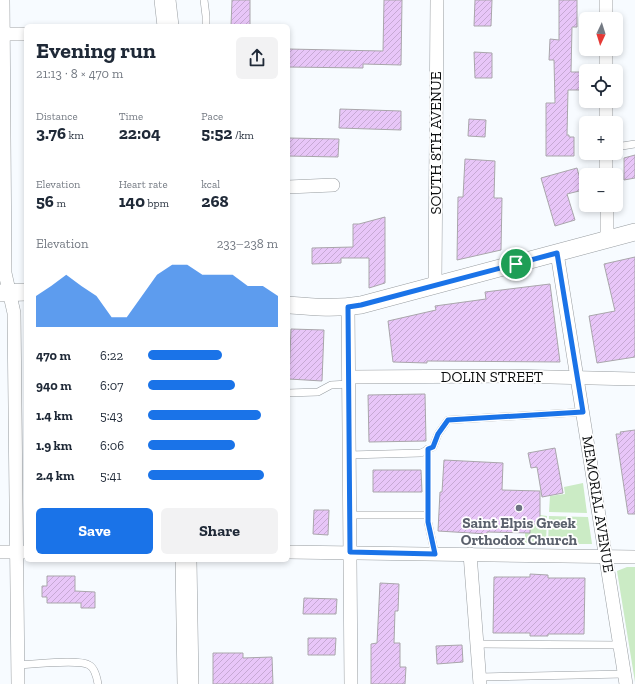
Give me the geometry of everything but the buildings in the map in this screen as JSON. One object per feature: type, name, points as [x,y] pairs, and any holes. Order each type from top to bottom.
[{"type":"main road","points":[[165,0],[168,24]]},
{"type":"main road","points":[[186,562],[188,684]]},
{"type":"street","points":[[3,0],[2,34],[5,273],[12,292],[14,313],[22,552],[18,684]]},
{"type":"street","name":"SOUTH 8TH AVENUE","points":[[435,285],[437,0]]},
{"type":"street","points":[[606,0],[606,12]]},
{"type":"street","points":[[2,34],[24,34]]},
{"type":"street","points":[[290,187],[333,185]]},
{"type":"street","points":[[607,212],[608,240]]},
{"type":"street","points":[[290,305],[322,308],[361,305],[635,232]]},
{"type":"street","name":"MEMORIAL AVENUE","points":[[557,253],[625,679]]},
{"type":"street","points":[[348,307],[351,684]]},
{"type":"street","name":"DOLIN STREET","points":[[349,380],[507,376],[635,379]]},
{"type":"street","points":[[0,552],[22,552]]},
{"type":"street","points":[[290,552],[635,557]]},
{"type":"street","points":[[470,554],[480,681]]},
{"type":"lane","points":[[204,0],[206,24]]},
{"type":"lane","points":[[623,146],[635,144]]},
{"type":"lane","points":[[290,393],[318,392],[331,385],[349,380]]},
{"type":"lane","points":[[349,455],[421,453],[433,447],[438,434],[448,420],[583,412]]},
{"type":"lane","points":[[428,449],[428,515],[435,554]]},
{"type":"lane","points":[[350,515],[428,515]]},
{"type":"lane","points":[[477,644],[620,645]]},
{"type":"lane","points":[[18,665],[73,663],[88,664],[94,670],[98,678],[98,684]]},
{"type":"lane","points":[[480,681],[625,679]]},
{"type":"green space","points":[[583,483],[587,513],[549,512],[550,496],[565,494],[564,487]]},
{"type":"green space","points":[[540,515],[547,516],[546,543],[525,543],[525,533],[530,533],[530,524],[540,524]]},
{"type":"green space","points":[[549,516],[588,517],[592,544],[548,544]]},
{"type":"green space","points":[[627,567],[635,567],[635,682],[617,571]]},
{"type":"place","name":"Saint Elpis Greek Orthodox Church","points":[[519,508]]},
{"type":"route","points":[[557,253],[583,412],[448,420],[438,434],[433,447],[428,449],[428,522],[435,554],[350,552],[348,307],[361,305],[516,264],[557,253]]}]
